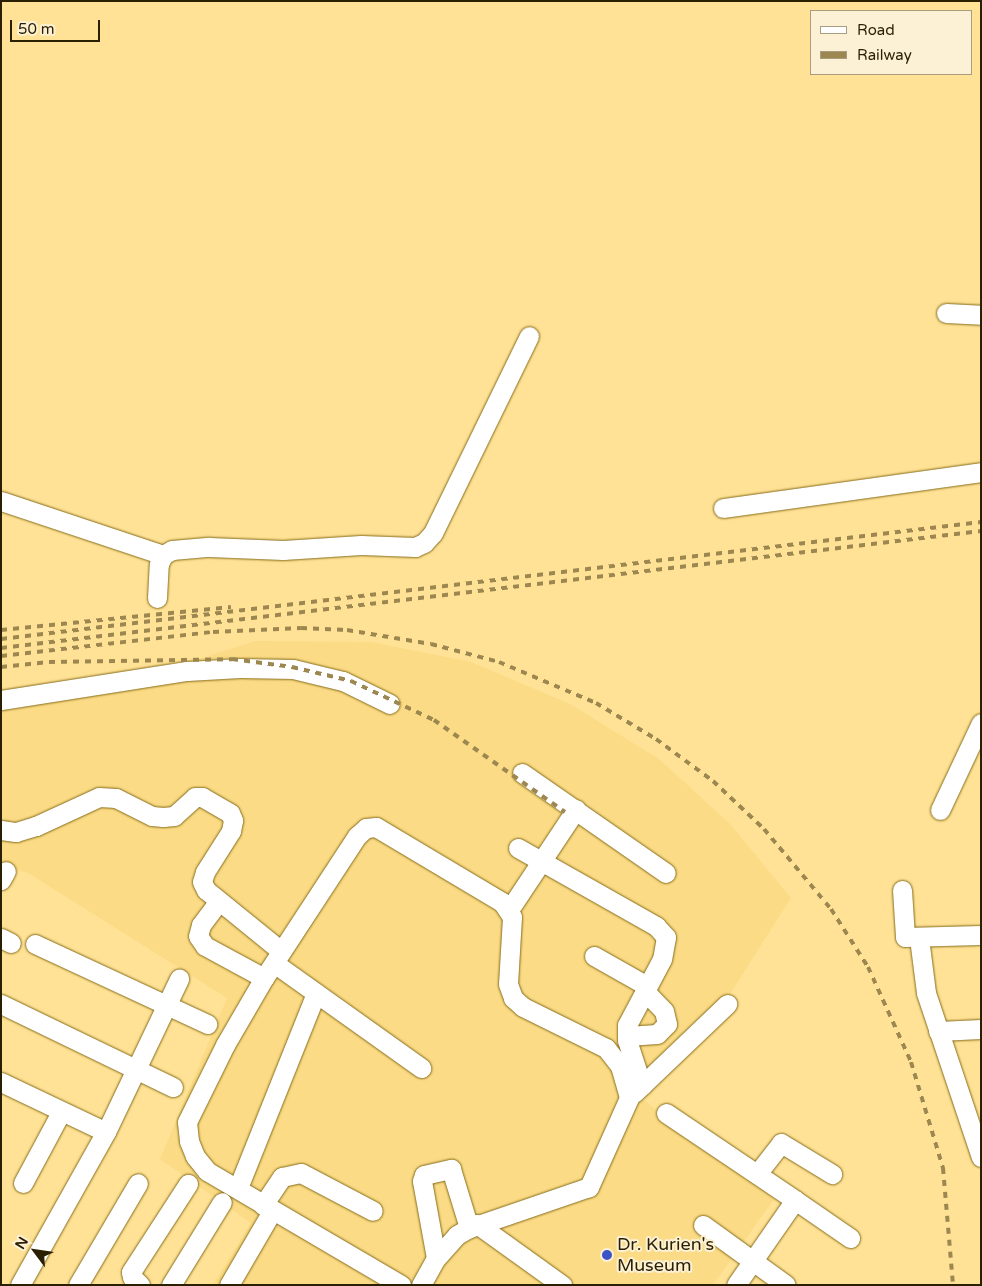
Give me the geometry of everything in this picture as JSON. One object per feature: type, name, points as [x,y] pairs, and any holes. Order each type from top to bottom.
[{"type":"street","points":[[946,313],[981,315]]},
{"type":"street","points":[[157,598],[159,564],[163,555],[172,550],[209,547],[283,550],[361,545],[415,547],[424,542],[432,533],[529,336]]},
{"type":"street","points":[[723,508],[981,472]]},
{"type":"street","points":[[1,502],[163,555]]},
{"type":"street","points":[[1,700],[187,671],[240,668],[293,670],[343,681],[390,704]]},
{"type":"street","points":[[940,810],[981,723]]},
{"type":"street","points":[[522,773],[666,873]]},
{"type":"street","points":[[1,830],[16,832],[36,826],[99,798],[116,798],[152,816],[162,817],[174,816],[195,798],[202,797],[230,813],[233,820],[231,830],[202,882],[206,890],[219,901],[273,964],[421,1068]]},
{"type":"street","points":[[509,910],[539,862],[576,809]]},
{"type":"street","points":[[401,1285],[272,1211],[208,1171],[195,1156],[189,1141],[187,1122],[221,1053],[273,964],[357,836],[366,828],[376,827],[384,831],[502,902],[509,910],[512,928],[508,984],[513,998],[523,1008],[606,1048],[620,1066],[635,1092]]},
{"type":"street","points":[[518,848],[539,862],[656,926],[666,937],[662,959],[627,1025],[635,1092]]},
{"type":"street","points":[[902,890],[903,934],[909,938],[981,935]]},
{"type":"street","points":[[219,901],[201,924],[198,936],[205,946],[273,964]]},
{"type":"street","points":[[919,938],[921,977],[938,1031],[976,1125],[981,1157]]},
{"type":"street","points":[[35,944],[207,1024]]},
{"type":"street","points":[[594,956],[646,989],[664,1011],[667,1024],[657,1034],[627,1036]]},
{"type":"street","points":[[20,1285],[106,1132],[179,979]]},
{"type":"street","points":[[238,1188],[316,993]]},
{"type":"street","points":[[1,1004],[173,1087]]},
{"type":"street","points":[[421,1285],[436,1258],[457,1235],[473,1226],[589,1188],[635,1092],[727,1004]]},
{"type":"street","points":[[938,1031],[981,1029]]},
{"type":"street","points":[[3,1087],[106,1132]]},
{"type":"street","points":[[23,1184],[61,1112]]},
{"type":"street","points":[[666,1113],[850,1238]]},
{"type":"street","points":[[757,1174],[781,1143],[832,1174]]},
{"type":"street","points":[[436,1258],[422,1181],[424,1175],[451,1169],[473,1226],[562,1285]]},
{"type":"street","points":[[241,1285],[272,1211],[282,1177],[301,1173],[373,1212]]},
{"type":"street","points":[[78,1285],[138,1183]]},
{"type":"street","points":[[140,1285],[132,1277],[132,1272],[188,1184]]},
{"type":"street","points":[[736,1285],[795,1200]]},
{"type":"street","points":[[171,1285],[222,1202]]},
{"type":"street","points":[[229,1285],[272,1211]]},
{"type":"street","points":[[703,1225],[786,1285]]},
{"type":"shaded area","points":[[255,641],[371,642],[471,662],[570,704],[659,759],[729,823],[791,898],[695,1049],[642,1099],[774,1199],[713,1285],[213,1285],[251,1223],[160,1159],[227,998],[28,873],[1,865],[1,706],[97,692]]},
{"type":"railway","points":[[1,639],[981,522]]},
{"type":"railway","points":[[1,648],[981,531]]},
{"type":"railway","points":[[1,630],[231,607]]},
{"type":"railway","points":[[1,656],[213,632],[301,628],[347,630],[431,644],[499,662],[596,703],[656,739],[713,781],[764,829],[831,909],[868,967],[911,1062],[943,1168],[953,1285]]},
{"type":"railway","points":[[1,667],[49,662],[232,659],[292,667],[351,681],[434,720],[565,812]]},
{"type":"place","name":"Dr. Kurien's Museum","points":[[607,1255]]}]
